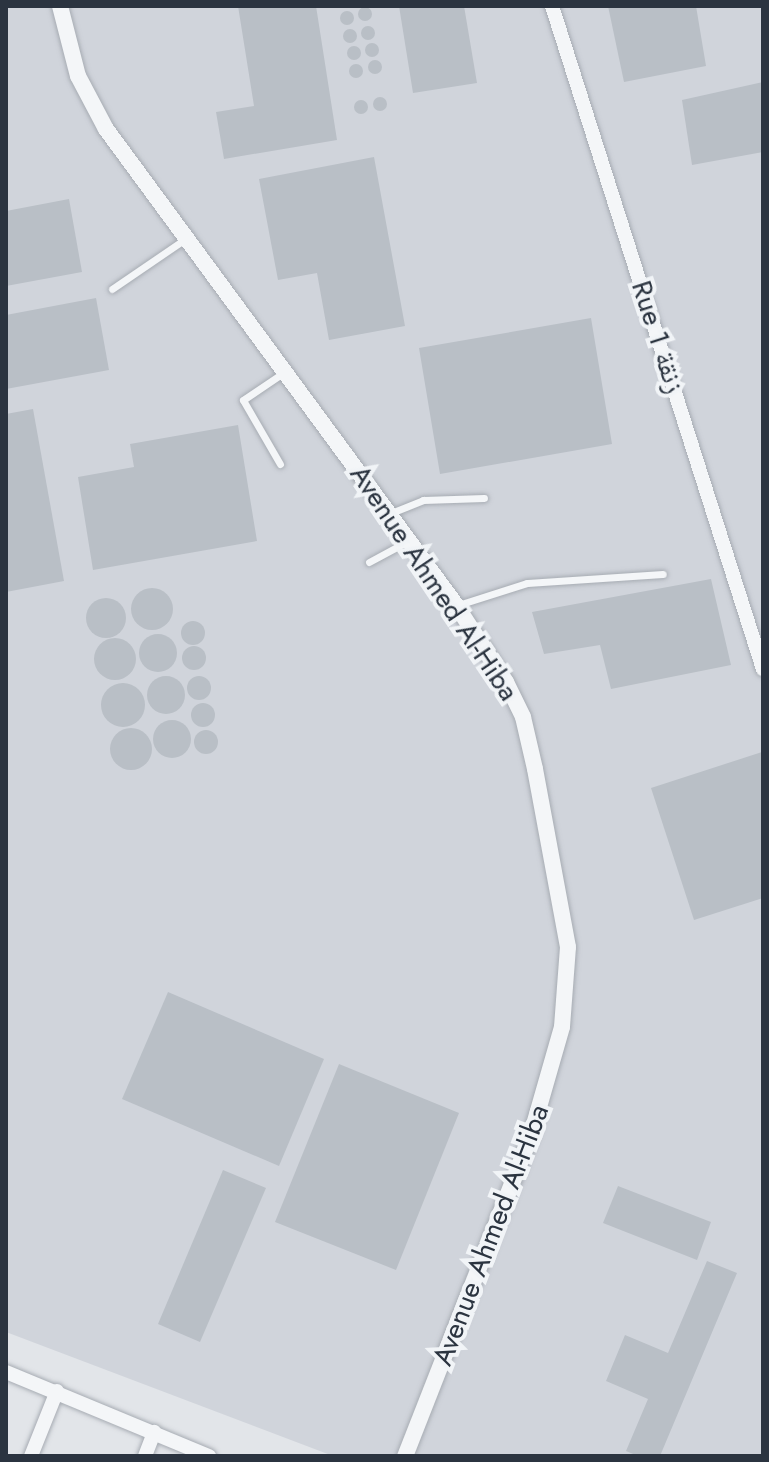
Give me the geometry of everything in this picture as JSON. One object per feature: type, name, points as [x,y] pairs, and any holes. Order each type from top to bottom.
[{"type":"street","name":"Avenue Ahmed Al-Hiba","points":[[60,6],[66,41],[91,104],[185,239],[391,513],[456,605],[506,682],[523,717],[562,903],[567,992],[531,1135],[405,1456]]},
{"type":"street","name":"Rue 1 زنقة","points":[[552,6],[763,669]]},
{"type":"street","points":[[6,1372],[209,1456]]},
{"type":"street","points":[[31,1456],[57,1391]]},
{"type":"street","points":[[145,1456],[154,1432]]},
{"type":"lane","points":[[112,289],[185,239]]},
{"type":"lane","points":[[280,464],[243,400],[285,372]]},
{"type":"lane","points":[[391,513],[423,500],[484,498]]},
{"type":"lane","points":[[369,562],[410,540]]},
{"type":"lane","points":[[456,605],[527,583],[663,574]]},
{"type":"shaded area","points":[[6,6],[763,6],[763,1456],[333,1456],[6,1332]]},
{"type":"building","points":[[238,6],[316,6],[337,140],[224,159],[216,112],[254,106]]},
{"type":"building","points":[[399,6],[464,6],[477,83],[413,93]]},
{"type":"building","points":[[608,6],[696,6],[706,66],[624,82]]},
{"type":"building","points":[[365,7],[372,14],[365,21],[358,14]]},
{"type":"building","points":[[347,11],[354,18],[347,25],[340,18]]},
{"type":"building","points":[[368,26],[375,33],[368,40],[361,33]]},
{"type":"building","points":[[350,29],[357,36],[350,43],[343,36]]},
{"type":"building","points":[[372,43],[379,50],[372,57],[365,50]]},
{"type":"building","points":[[354,46],[361,53],[354,60],[347,53]]},
{"type":"building","points":[[375,60],[382,67],[375,74],[368,67]]},
{"type":"building","points":[[356,64],[363,71],[356,78],[349,71]]},
{"type":"building","points":[[763,82],[763,152],[692,165],[682,100]]},
{"type":"building","points":[[380,97],[387,104],[380,111],[373,104]]},
{"type":"building","points":[[361,100],[368,107],[361,114],[354,107]]},
{"type":"building","points":[[374,157],[405,326],[329,340],[317,273],[278,280],[259,179]]},
{"type":"building","points":[[69,199],[82,272],[6,286],[6,211]]},
{"type":"building","points":[[96,298],[109,370],[6,389],[6,315]]},
{"type":"building","points":[[591,318],[612,444],[440,474],[419,348]]},
{"type":"building","points":[[33,409],[64,581],[6,592],[6,414]]},
{"type":"building","points":[[238,425],[257,541],[93,570],[78,477],[134,467],[130,444]]},
{"type":"building","points":[[711,579],[731,665],[611,689],[600,645],[544,654],[532,612]]},
{"type":"building","points":[[152,588],[167,594],[173,609],[167,624],[152,630],[137,624],[131,609],[137,594]]},
{"type":"building","points":[[106,598],[120,604],[126,618],[120,632],[106,638],[92,632],[86,618],[92,604]]},
{"type":"building","points":[[193,621],[204,628],[205,633],[198,644],[193,645],[182,638],[181,633],[188,622]]},
{"type":"building","points":[[158,634],[172,639],[177,653],[172,667],[158,672],[144,667],[139,653],[144,639]]},
{"type":"building","points":[[115,638],[130,644],[136,659],[130,674],[115,680],[100,674],[94,659],[100,644]]},
{"type":"building","points":[[194,646],[205,653],[206,658],[199,669],[194,670],[183,663],[182,658],[189,647]]},
{"type":"building","points":[[166,676],[180,681],[185,695],[180,709],[166,714],[152,709],[147,695],[152,681]]},
{"type":"building","points":[[199,676],[210,683],[211,688],[204,699],[199,700],[188,693],[187,688],[194,677]]},
{"type":"building","points":[[123,683],[139,689],[145,705],[139,721],[123,727],[107,721],[101,705],[107,689]]},
{"type":"building","points":[[203,703],[214,710],[215,715],[208,726],[203,727],[192,720],[191,715],[198,704]]},
{"type":"building","points":[[172,720],[186,725],[191,739],[186,753],[172,758],[158,753],[153,739],[158,725]]},
{"type":"building","points":[[131,728],[146,734],[152,749],[146,764],[131,770],[116,764],[110,749],[116,734]]},
{"type":"building","points":[[206,730],[217,737],[218,742],[211,753],[206,754],[195,747],[194,742],[201,731]]},
{"type":"building","points":[[762,752],[763,898],[694,920],[651,788]]},
{"type":"building","points":[[168,992],[324,1059],[279,1166],[122,1099]]},
{"type":"building","points":[[339,1064],[459,1113],[396,1270],[275,1222]]},
{"type":"building","points":[[223,1170],[266,1188],[200,1342],[158,1324]]},
{"type":"building","points":[[618,1186],[711,1222],[697,1260],[603,1223]]},
{"type":"building","points":[[707,1261],[737,1273],[660,1456],[638,1456],[626,1451],[648,1399],[606,1381],[625,1335],[668,1353]]}]
